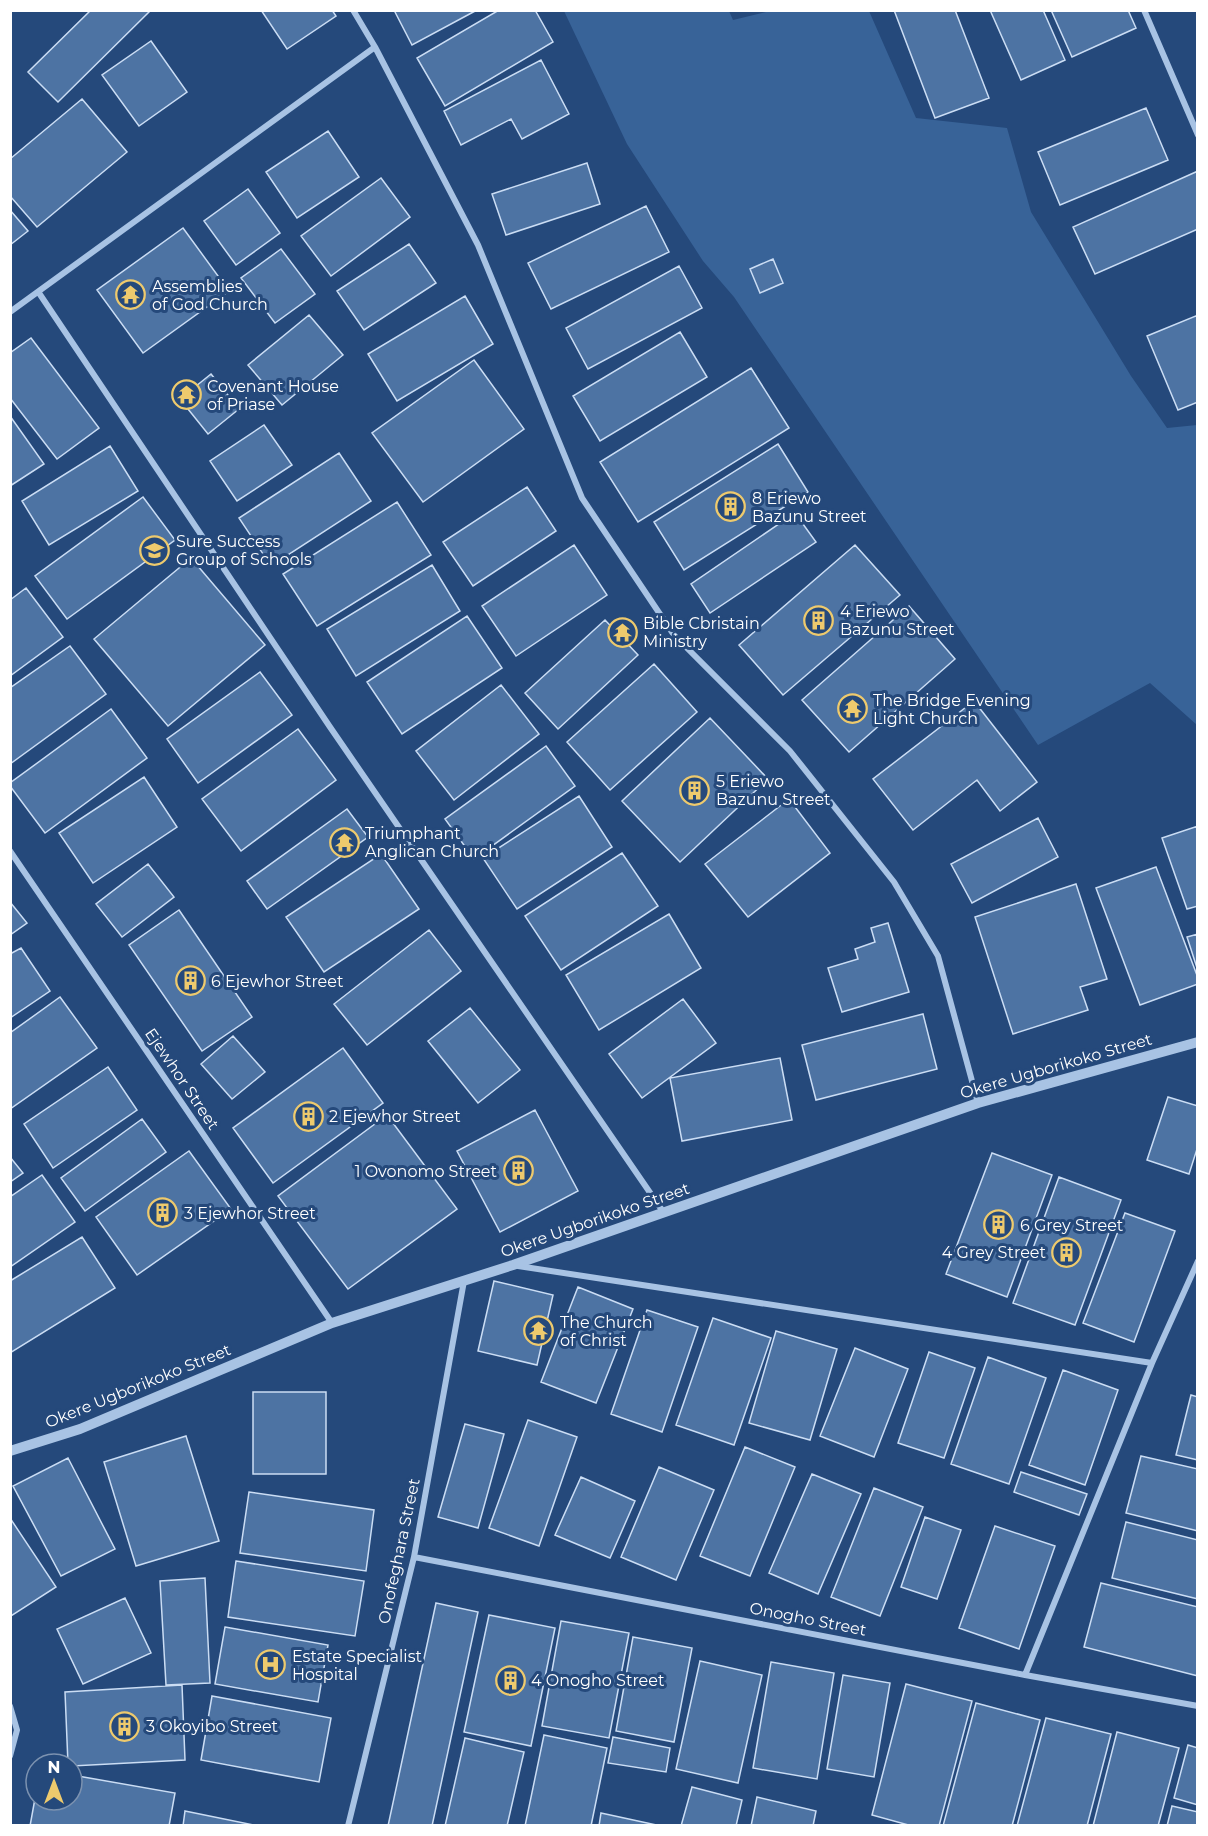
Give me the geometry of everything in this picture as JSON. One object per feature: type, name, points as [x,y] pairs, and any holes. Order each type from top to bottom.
[{"type":"street","points":[[353,10],[375,47],[478,245],[582,498],[674,635],[790,751],[894,882],[938,956],[978,1103]]},
{"type":"street","points":[[1144,10],[1197,135]]},
{"type":"street","points":[[10,312],[375,47]]},
{"type":"street","points":[[39,293],[330,726],[664,1213]]},
{"type":"street","name":"Ejewhor Street","points":[[10,851],[332,1323]]},
{"type":"street","name":"Okere Ugborikoko Street","points":[[12,1448],[80,1429],[332,1323],[513,1265],[978,1103],[1197,1042]]},
{"type":"street","points":[[1025,1675],[1152,1363],[1197,1261]]},
{"type":"street","points":[[513,1265],[1152,1363]]},
{"type":"street","name":"Onofeghara Street","points":[[348,1826],[414,1557],[465,1280]]},
{"type":"street","name":"Onogho Street","points":[[414,1557],[1197,1706]]},
{"type":"street","points":[[10,1706],[16,1730],[10,1756]]},
{"type":"shaded area","points":[[564,11],[729,11],[733,20],[770,11],[869,11],[916,118],[1007,128],[1031,212],[1131,376],[1167,428],[1197,425],[1197,725],[1150,683],[1038,745],[734,297],[703,261],[627,144]]},
{"type":"building","points":[[91,10],[151,10],[58,102],[28,72]]},
{"type":"building","points":[[261,10],[332,10],[336,16],[287,49]]},
{"type":"building","points":[[394,10],[477,10],[412,45]]},
{"type":"building","points":[[499,10],[535,10],[553,42],[445,106],[417,58]]},
{"type":"building","points":[[894,10],[955,10],[989,98],[935,118]]},
{"type":"building","points":[[990,10],[1043,10],[1065,60],[1021,80]]},
{"type":"building","points":[[1051,10],[1128,10],[1136,28],[1072,57]]},
{"type":"building","points":[[151,41],[187,92],[139,126],[102,75]]},
{"type":"building","points":[[541,60],[569,114],[522,139],[511,119],[461,145],[444,111]]},
{"type":"building","points":[[82,99],[127,152],[37,227],[10,196],[10,159]]},
{"type":"building","points":[[1146,108],[1168,160],[1060,205],[1038,152]]},
{"type":"building","points":[[328,131],[359,177],[297,218],[266,172]]},
{"type":"building","points":[[587,163],[600,204],[506,235],[492,194]]},
{"type":"building","points":[[1198,171],[1198,229],[1095,274],[1073,227]]},
{"type":"building","points":[[381,178],[410,217],[331,276],[301,236]]},
{"type":"building","points":[[248,189],[280,233],[236,265],[204,221]]},
{"type":"building","points":[[646,206],[669,252],[551,309],[528,263]]},
{"type":"building","points":[[10,210],[28,231],[10,245]]},
{"type":"building","points":[[183,228],[229,291],[143,353],[97,290]]},
{"type":"building","points":[[409,244],[436,283],[364,330],[337,291]]},
{"type":"building","points":[[281,249],[315,294],[275,323],[241,278]]},
{"type":"building","points":[[773,259],[783,283],[760,293],[750,269]]},
{"type":"building","points":[[679,266],[702,308],[588,369],[566,328]]},
{"type":"building","points":[[465,296],[493,344],[397,401],[368,354]]},
{"type":"building","points":[[309,315],[343,355],[282,405],[248,365]]},
{"type":"building","points":[[1198,315],[1198,402],[1178,410],[1147,336]]},
{"type":"building","points":[[680,332],[707,377],[600,441],[573,396]]},
{"type":"building","points":[[31,338],[99,428],[57,459],[10,398],[10,353]]},
{"type":"building","points":[[474,360],[524,429],[423,502],[372,433]]},
{"type":"building","points":[[751,368],[789,428],[638,522],[600,462]]},
{"type":"building","points":[[211,374],[239,409],[208,434],[180,399]]},
{"type":"building","points":[[10,416],[44,464],[10,486]]},
{"type":"building","points":[[264,425],[292,465],[237,501],[210,461]]},
{"type":"building","name":"8 Eriewo Bazunu Street","points":[[778,444],[808,492],[684,570],[654,522]]},
{"type":"building","points":[[110,446],[138,491],[49,545],[22,501]]},
{"type":"building","points":[[339,453],[371,501],[271,566],[239,518]]},
{"type":"building","points":[[527,487],[556,531],[473,586],[443,542]]},
{"type":"building","points":[[143,497],[175,540],[67,619],[35,576]]},
{"type":"building","points":[[397,502],[431,555],[317,626],[283,574]]},
{"type":"building","points":[[795,513],[816,542],[710,613],[691,584]]},
{"type":"building","points":[[574,545],[607,595],[516,656],[482,606]]},
{"type":"building","name":"4 Eriewo Bazunu Street","points":[[855,545],[900,595],[783,695],[739,645]]},
{"type":"building","points":[[191,558],[265,645],[168,726],[94,639]]},
{"type":"building","points":[[432,565],[460,611],[356,676],[327,629]]},
{"type":"building","points":[[26,588],[63,637],[10,676],[10,600]]},
{"type":"building","points":[[909,606],[955,659],[849,752],[802,700]]},
{"type":"building","points":[[467,616],[502,668],[402,734],[367,682]]},
{"type":"building","points":[[605,620],[638,655],[558,729],[525,693]]},
{"type":"building","points":[[70,646],[106,694],[10,764],[10,688]]},
{"type":"building","points":[[654,664],[697,712],[610,790],[567,742]]},
{"type":"building","points":[[260,672],[292,715],[198,783],[167,739]]},
{"type":"building","points":[[501,685],[539,734],[454,800],[416,751]]},
{"type":"building","points":[[974,701],[1037,782],[1000,811],[977,780],[913,830],[873,779]]},
{"type":"building","points":[[111,709],[147,758],[45,833],[10,783]]},
{"type":"building","name":"5 Eriewo Bazunu Street","points":[[710,718],[768,779],[680,862],[622,801]]},
{"type":"building","points":[[298,729],[336,780],[241,851],[202,799]]},
{"type":"building","points":[[546,746],[575,786],[474,859],[445,819]]},
{"type":"building","points":[[144,777],[177,827],[93,883],[59,833]]},
{"type":"building","points":[[579,796],[612,847],[517,909],[483,858]]},
{"type":"building","points":[[789,799],[830,853],[748,917],[705,864]]},
{"type":"building","points":[[347,809],[368,837],[267,909],[247,881]]},
{"type":"building","points":[[1038,818],[1058,857],[972,903],[951,864]]},
{"type":"building","points":[[1198,826],[1198,906],[1187,909],[1162,838]]},
{"type":"building","points":[[622,853],[658,906],[561,970],[525,916]]},
{"type":"building","points":[[381,854],[419,909],[324,972],[286,917]]},
{"type":"building","points":[[148,864],[174,897],[122,937],[96,904]]},
{"type":"building","points":[[1156,867],[1198,978],[1198,984],[1140,1005],[1096,888]]},
{"type":"building","points":[[1076,884],[1107,979],[1080,987],[1088,1010],[1013,1034],[975,917]]},
{"type":"building","points":[[10,902],[27,923],[10,935]]},
{"type":"building","name":"6 Ejewhor Street","points":[[179,910],[252,1017],[202,1051],[129,945]]},
{"type":"building","points":[[669,914],[701,968],[599,1030],[566,975]]},
{"type":"building","points":[[888,923],[909,992],[842,1012],[828,968],[858,959],[855,949],[875,942],[871,928]]},
{"type":"building","points":[[429,930],[461,971],[367,1045],[334,1004]]},
{"type":"building","points":[[1198,934],[1198,971],[1187,937]]},
{"type":"building","points":[[21,948],[50,991],[10,1018],[10,954]]},
{"type":"building","points":[[60,997],[97,1048],[10,1109],[10,1033]]},
{"type":"building","points":[[683,999],[716,1043],[642,1098],[609,1054]]},
{"type":"building","points":[[470,1008],[520,1070],[478,1103],[428,1041]]},
{"type":"building","points":[[923,1014],[937,1069],[816,1100],[802,1045]]},
{"type":"building","points":[[233,1036],[265,1072],[232,1099],[201,1064]]},
{"type":"building","name":"2 Ejewhor Street","points":[[343,1048],[383,1103],[273,1183],[233,1128]]},
{"type":"building","points":[[780,1058],[792,1120],[682,1141],[670,1078]]},
{"type":"building","points":[[108,1067],[137,1110],[53,1168],[24,1124]]},
{"type":"building","points":[[1168,1097],[1198,1106],[1198,1146],[1189,1174],[1147,1160]]},
{"type":"building","name":"1 Ovonomo Street","points":[[535,1110],[578,1191],[500,1232],[457,1151]]},
{"type":"building","points":[[387,1115],[457,1209],[348,1289],[278,1196]]},
{"type":"building","points":[[142,1119],[166,1152],[85,1211],[61,1178]]},
{"type":"building","name":"3 Ejewhor Street","points":[[189,1151],[231,1209],[137,1275],[96,1217]]},
{"type":"building","name":"6 Grey Street","points":[[992,1153],[1052,1175],[1007,1297],[946,1274]]},
{"type":"building","points":[[10,1157],[23,1173],[10,1182]]},
{"type":"building","points":[[42,1175],[75,1222],[10,1267],[10,1197]]},
{"type":"building","name":"4 Grey Street","points":[[1059,1177],[1121,1200],[1075,1325],[1013,1303]]},
{"type":"building","points":[[1125,1213],[1175,1231],[1134,1342],[1083,1323]]},
{"type":"building","points":[[82,1237],[115,1288],[10,1353],[10,1281]]},
{"type":"building","points":[[494,1281],[553,1295],[537,1365],[478,1351]]},
{"type":"building","points":[[578,1287],[633,1309],[596,1403],[541,1382]]},
{"type":"building","points":[[647,1310],[698,1327],[662,1432],[611,1414]]},
{"type":"building","points":[[713,1318],[771,1338],[734,1445],[676,1425]]},
{"type":"building","points":[[776,1331],[837,1349],[810,1440],[749,1423]]},
{"type":"building","points":[[855,1348],[908,1369],[874,1457],[820,1436]]},
{"type":"building","points":[[929,1352],[975,1368],[944,1458],[898,1443]]},
{"type":"building","points":[[988,1357],[1046,1378],[1009,1484],[951,1464]]},
{"type":"building","points":[[1063,1370],[1118,1390],[1085,1485],[1029,1465]]},
{"type":"building","points":[[253,1392],[326,1392],[326,1474],[253,1474]]},
{"type":"building","points":[[1191,1395],[1198,1397],[1198,1460],[1176,1455]]},
{"type":"building","points":[[528,1420],[577,1437],[539,1546],[489,1528]]},
{"type":"building","points":[[465,1424],[504,1434],[478,1528],[438,1517]]},
{"type":"building","points":[[186,1436],[219,1541],[136,1566],[104,1462]]},
{"type":"building","points":[[745,1447],[795,1467],[750,1576],[700,1556]]},
{"type":"building","points":[[1141,1456],[1198,1469],[1198,1531],[1126,1513]]},
{"type":"building","points":[[68,1458],[115,1549],[61,1576],[13,1486]]},
{"type":"building","points":[[659,1467],[714,1490],[676,1580],[621,1557]]},
{"type":"building","points":[[1021,1472],[1087,1494],[1079,1515],[1014,1492]]},
{"type":"building","points":[[812,1474],[861,1494],[818,1594],[769,1573]]},
{"type":"building","points":[[581,1477],[635,1501],[610,1558],[555,1535]]},
{"type":"building","points":[[874,1488],[923,1507],[880,1616],[831,1597]]},
{"type":"building","points":[[249,1492],[374,1510],[366,1571],[240,1553]]},
{"type":"building","points":[[925,1517],[961,1530],[937,1599],[901,1587]]},
{"type":"building","points":[[10,1518],[56,1587],[11,1616],[10,1614]]},
{"type":"building","points":[[1126,1522],[1198,1540],[1198,1599],[1112,1578]]},
{"type":"building","points":[[995,1526],[1055,1546],[1019,1649],[959,1628]]},
{"type":"building","points":[[236,1561],[364,1581],[355,1636],[228,1617]]},
{"type":"building","points":[[205,1578],[210,1683],[166,1685],[160,1581]]},
{"type":"building","points":[[1101,1583],[1198,1607],[1198,1676],[1084,1647]]},
{"type":"building","points":[[125,1598],[151,1653],[83,1684],[57,1629]]},
{"type":"building","points":[[436,1603],[478,1612],[432,1826],[388,1826]]},
{"type":"building","name":"4 Onogho Street","points":[[489,1615],[555,1628],[531,1746],[464,1732]]},
{"type":"building","points":[[561,1621],[629,1633],[609,1738],[542,1726]]},
{"type":"building","name":"Estate Specialist Hospital","points":[[225,1627],[328,1645],[318,1702],[215,1684]]},
{"type":"building","points":[[633,1637],[692,1648],[674,1742],[616,1731]]},
{"type":"building","points":[[700,1661],[762,1675],[738,1783],[676,1769]]},
{"type":"building","points":[[771,1662],[834,1673],[817,1779],[753,1768]]},
{"type":"building","points":[[843,1675],[890,1683],[874,1777],[827,1769]]},
{"type":"building","points":[[906,1684],[972,1701],[939,1826],[912,1826],[872,1815]]},
{"type":"building","name":"3 Okoyibo Street","points":[[182,1685],[185,1760],[84,1765],[84,1752],[68,1752],[65,1692]]},
{"type":"building","points":[[212,1696],[331,1718],[319,1782],[201,1760]]},
{"type":"building","points":[[976,1703],[1040,1720],[1012,1826],[943,1826]]},
{"type":"building","points":[[1046,1718],[1111,1734],[1087,1826],[1017,1826]]},
{"type":"building","points":[[1117,1732],[1179,1748],[1158,1826],[1093,1826]]},
{"type":"building","points":[[544,1735],[607,1748],[591,1826],[525,1826]]},
{"type":"building","points":[[613,1737],[670,1748],[666,1772],[608,1763]]},
{"type":"building","points":[[465,1738],[524,1752],[507,1826],[445,1826]]},
{"type":"building","points":[[1188,1745],[1198,1748],[1198,1805],[1174,1798]]},
{"type":"building","points":[[84,1777],[175,1793],[169,1826],[30,1826],[33,1812],[84,1812]]},
{"type":"building","points":[[692,1787],[742,1800],[736,1826],[681,1826]]},
{"type":"building","points":[[757,1797],[816,1811],[813,1826],[751,1826]]},
{"type":"building","points":[[1172,1806],[1198,1812],[1198,1826],[1167,1826]]},
{"type":"building","points":[[185,1811],[258,1826],[183,1826]]},
{"type":"building","points":[[601,1813],[661,1826],[599,1826]]},
{"type":"place","name":"Assemblies of God Church","points":[[131,295]]},
{"type":"place","name":"Covenant House of Priase","points":[[186,395]]},
{"type":"place","name":"8 Eriewo Bazunu Street","points":[[731,507]]},
{"type":"place","name":"Sure Success Group of Schools","points":[[155,550]]},
{"type":"place","name":"4 Eriewo Bazunu Street","points":[[819,620]]},
{"type":"place","name":"Bible Cbristain Ministry","points":[[622,632]]},
{"type":"place","name":"The Bridge Evening Light Church","points":[[852,709]]},
{"type":"place","name":"5 Eriewo Bazunu Street","points":[[695,790]]},
{"type":"place","name":"Triumphant Anglican Church","points":[[344,842]]},
{"type":"place","name":"6 Ejewhor Street","points":[[190,981]]},
{"type":"place","name":"2 Ejewhor Street","points":[[308,1116]]},
{"type":"place","name":"1 Ovonomo Street","points":[[518,1171]]},
{"type":"place","name":"3 Ejewhor Street","points":[[163,1213]]},
{"type":"place","name":"6 Grey Street","points":[[999,1225]]},
{"type":"place","name":"4 Grey Street","points":[[1067,1252]]},
{"type":"place","name":"The Church of Christ","points":[[539,1331]]},
{"type":"place","name":"Estate Specialist Hospital","points":[[271,1665]]},
{"type":"place","name":"4 Onogho Street","points":[[510,1680]]},
{"type":"place","name":"3 Okoyibo Street","points":[[125,1726]]}]
